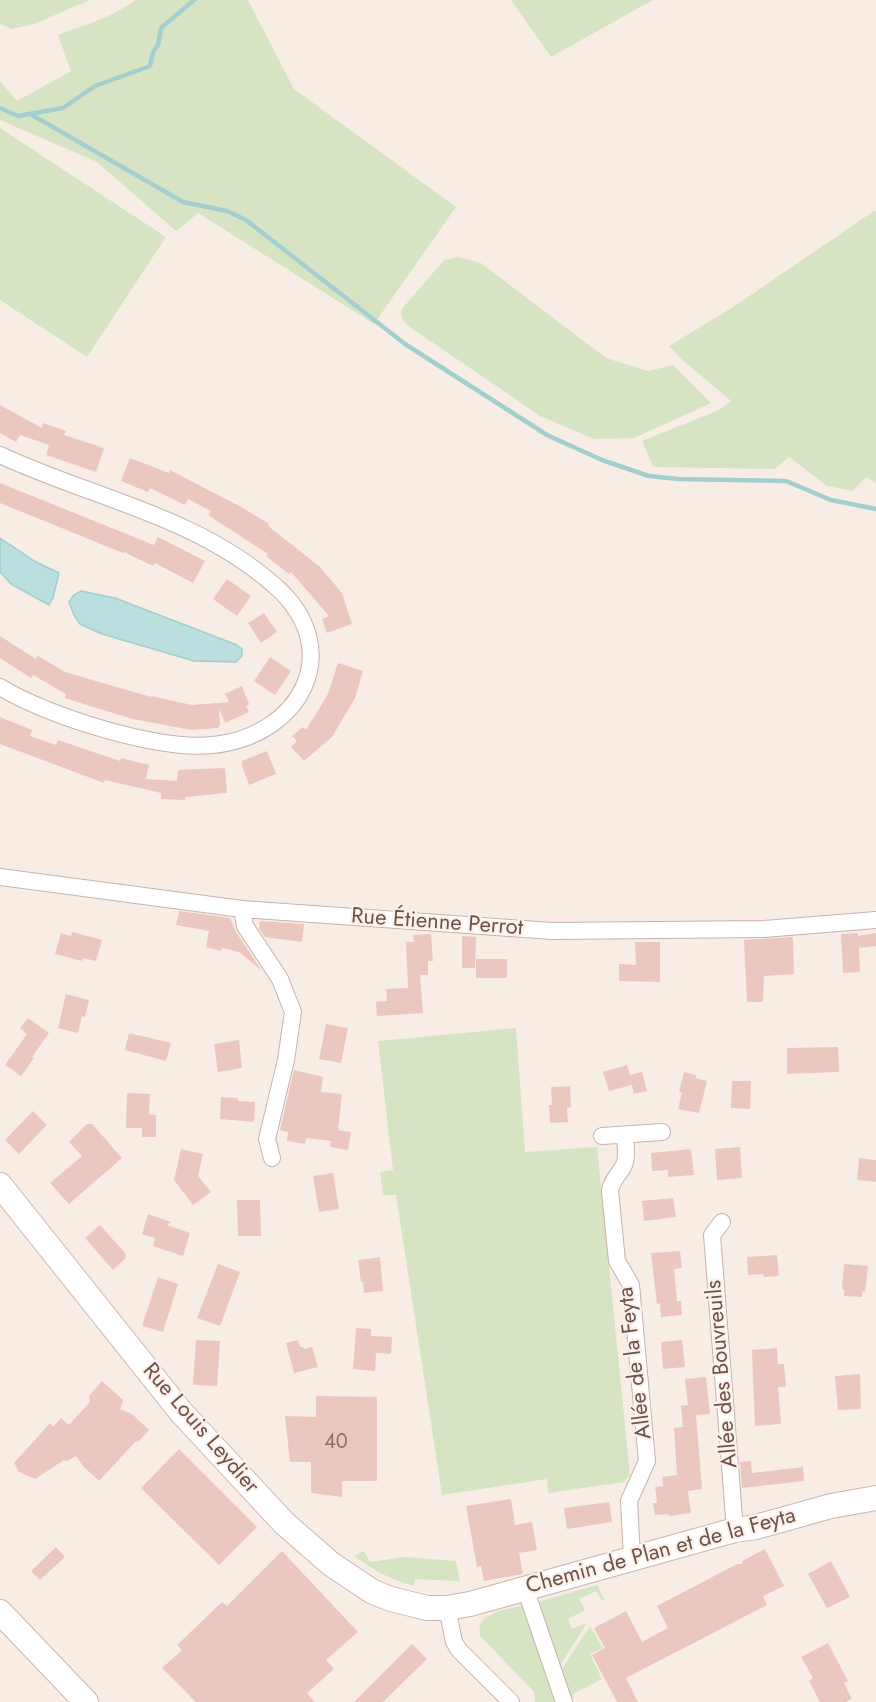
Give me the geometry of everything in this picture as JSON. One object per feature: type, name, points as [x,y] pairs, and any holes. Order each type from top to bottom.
[{"type":"street","points":[[0,455],[56,479],[156,514],[241,559],[275,585],[298,612],[309,638],[311,659],[309,675],[299,694],[273,724],[255,734],[215,745],[179,746],[134,736],[52,711],[0,687]]},
{"type":"street","name":"Rue Étienne Perrot","points":[[0,877],[242,909],[552,931],[764,929],[876,920]]},
{"type":"street","points":[[242,909],[245,926],[280,979],[293,1012],[286,1060],[267,1139],[272,1158]]},
{"type":"street","points":[[602,1136],[662,1132]]},
{"type":"street","name":"Allée de la Feyta","points":[[625,1135],[626,1160],[624,1167],[611,1184],[610,1191],[617,1261],[631,1285],[647,1461],[629,1501],[632,1558]]},
{"type":"street","name":"Rue Louis Leydier","points":[[0,1185],[181,1412],[284,1523],[331,1563],[373,1592],[408,1604],[427,1608],[447,1608]]},
{"type":"street","name":"Allée des Bouvreuils","points":[[722,1222],[712,1235],[735,1530]]},
{"type":"street","name":"Chemin de Plan et de la Feyta","points":[[447,1608],[470,1604],[735,1530],[756,1527],[831,1506],[876,1498]]},
{"type":"street","points":[[525,1588],[564,1702]]},
{"type":"street","points":[[447,1608],[454,1642],[459,1650],[511,1702]]},
{"type":"street","points":[[0,1612],[86,1702]]},
{"type":"street","points":[[0,1635],[67,1702]]},
{"type":"green space","points":[[0,0],[90,0],[34,24],[12,29],[0,24]]},
{"type":"green space","points":[[136,0],[248,0],[294,89],[456,207],[374,324],[198,213],[176,231],[97,162],[0,120],[0,81],[17,101],[71,71],[58,35],[108,16]]},
{"type":"green space","points":[[511,0],[653,0],[551,57]]},
{"type":"green space","points":[[0,128],[166,237],[87,357],[0,300]]},
{"type":"green space","points":[[876,211],[876,483],[866,477],[853,491],[827,486],[789,457],[775,469],[653,467],[642,441],[719,410],[731,401],[669,346],[733,307]]},
{"type":"green space","points":[[459,257],[481,263],[606,358],[648,371],[673,365],[711,403],[634,438],[594,439],[540,416],[407,325],[402,319],[401,310],[444,260]]},
{"type":"green space","points":[[516,1028],[525,1152],[597,1147],[630,1475],[624,1482],[548,1493],[547,1479],[442,1495],[396,1195],[383,1195],[380,1172],[393,1170],[378,1041]]},
{"type":"green space","points":[[364,1551],[370,1562],[404,1557],[456,1561],[460,1581],[415,1579],[414,1586],[406,1584],[382,1574],[354,1556]]},
{"type":"green space","points":[[597,1585],[605,1600],[602,1601],[596,1591],[579,1599],[585,1610],[568,1619],[572,1629],[587,1623],[557,1670],[534,1603]]},
{"type":"green space","points":[[526,1605],[560,1702],[535,1702],[534,1692],[481,1637],[482,1622],[487,1617],[502,1610]]},
{"type":"green space","points":[[590,1626],[603,1648],[590,1654],[602,1679],[573,1694],[574,1698],[567,1700],[558,1675]]},
{"type":"water","points":[[0,538],[36,562],[59,573],[49,605],[11,584],[0,572]]},
{"type":"water","points":[[81,591],[115,598],[237,645],[242,649],[242,656],[236,662],[194,661],[102,634],[80,624],[74,615],[69,602]]},
{"type":"building","points":[[0,405],[42,428],[43,423],[66,431],[64,435],[104,448],[96,472],[46,455],[49,445],[20,435],[16,442],[0,433]]},
{"type":"building","points":[[130,458],[169,473],[170,470],[269,524],[268,526],[319,566],[342,593],[352,624],[327,633],[322,619],[329,616],[291,572],[289,574],[266,556],[268,554],[208,515],[211,511],[188,499],[185,505],[150,488],[148,492],[121,481]]},
{"type":"building","points":[[0,483],[154,545],[158,537],[205,561],[193,583],[155,563],[153,566],[124,552],[0,503]]},
{"type":"building","points":[[227,579],[251,596],[237,616],[213,599]]},
{"type":"building","points":[[264,613],[277,632],[261,643],[248,623]]},
{"type":"building","points":[[0,636],[36,659],[38,656],[65,672],[151,697],[192,705],[229,702],[225,694],[242,686],[249,704],[246,706],[249,712],[225,723],[219,708],[220,725],[218,728],[191,730],[133,719],[93,707],[65,698],[66,694],[33,675],[31,678],[0,658]]},
{"type":"building","points":[[270,657],[291,671],[275,695],[254,681]]},
{"type":"building","points":[[338,663],[363,671],[355,698],[332,737],[304,761],[291,747],[297,741],[292,736],[303,727],[306,730],[328,694]]},
{"type":"building","points":[[0,717],[32,730],[30,736],[56,745],[58,740],[120,761],[121,758],[149,765],[146,779],[177,781],[178,770],[225,768],[227,793],[185,797],[185,800],[161,799],[161,793],[105,780],[104,783],[0,744]]},
{"type":"building","points":[[267,751],[276,774],[249,785],[242,761]]},
{"type":"building","points":[[179,911],[230,918],[236,932],[262,971],[239,952],[206,947],[209,931],[176,925]]},
{"type":"building","points":[[260,921],[304,924],[302,942],[265,937],[259,929]]},
{"type":"building","points":[[72,932],[102,940],[96,961],[83,958],[82,961],[55,954],[61,933],[71,936]]},
{"type":"building","points":[[858,933],[858,936],[876,933],[876,946],[859,948],[860,972],[843,973],[841,934]]},
{"type":"building","points":[[431,934],[433,961],[428,961],[428,975],[420,975],[423,1013],[377,1016],[376,1002],[387,1001],[386,989],[408,988],[406,942],[414,942],[413,935]]},
{"type":"building","points":[[462,936],[476,937],[475,968],[462,968]]},
{"type":"building","points":[[793,937],[794,974],[764,976],[763,1002],[747,1002],[744,940]]},
{"type":"building","points":[[635,942],[660,942],[660,982],[619,981],[619,964],[636,965]]},
{"type":"building","points":[[476,959],[507,959],[507,978],[476,978]]},
{"type":"building","points":[[66,994],[89,1000],[78,1033],[58,1028]]},
{"type":"building","points":[[28,1018],[49,1033],[21,1076],[5,1065],[27,1034],[20,1028]]},
{"type":"building","points":[[326,1024],[348,1028],[341,1063],[319,1059]]},
{"type":"building","points":[[129,1033],[171,1043],[166,1061],[125,1050]]},
{"type":"building","points":[[239,1040],[242,1068],[218,1072],[214,1044]]},
{"type":"building","points":[[838,1047],[839,1072],[787,1074],[787,1048]]},
{"type":"building","points":[[627,1065],[630,1075],[642,1072],[647,1091],[634,1094],[632,1085],[609,1091],[603,1072]]},
{"type":"building","points":[[294,1070],[323,1077],[321,1092],[342,1094],[338,1130],[351,1132],[348,1150],[330,1147],[331,1141],[306,1138],[305,1144],[287,1141],[288,1132],[280,1130]]},
{"type":"building","points":[[684,1072],[707,1081],[699,1113],[678,1109]]},
{"type":"building","points":[[732,1081],[751,1081],[750,1109],[731,1108]]},
{"type":"building","points":[[570,1086],[571,1107],[567,1108],[568,1122],[550,1123],[551,1087]]},
{"type":"building","points":[[127,1093],[150,1094],[149,1114],[156,1115],[156,1137],[142,1137],[142,1128],[126,1128]]},
{"type":"building","points":[[221,1097],[255,1102],[254,1122],[220,1119]]},
{"type":"building","points":[[33,1111],[47,1125],[19,1154],[5,1140]]},
{"type":"building","points":[[87,1124],[92,1124],[122,1158],[69,1204],[50,1183],[82,1156],[69,1142]]},
{"type":"building","points":[[740,1147],[742,1178],[717,1180],[715,1149]]},
{"type":"building","points":[[181,1149],[203,1154],[198,1176],[211,1192],[193,1205],[174,1180]]},
{"type":"building","points":[[691,1149],[694,1175],[668,1177],[668,1170],[652,1171],[651,1153]]},
{"type":"building","points":[[859,1158],[876,1160],[876,1182],[857,1180]]},
{"type":"building","points":[[333,1173],[339,1209],[319,1212],[313,1176]]},
{"type":"building","points":[[673,1198],[676,1217],[644,1221],[642,1201]]},
{"type":"building","points":[[237,1200],[260,1200],[261,1236],[238,1236]]},
{"type":"building","points":[[148,1214],[171,1222],[167,1225],[190,1233],[183,1256],[153,1246],[155,1238],[142,1234]]},
{"type":"building","points":[[100,1225],[126,1254],[125,1259],[113,1270],[85,1238]]},
{"type":"building","points":[[680,1251],[682,1268],[674,1269],[677,1301],[681,1301],[682,1315],[661,1317],[660,1303],[657,1304],[651,1253]]},
{"type":"building","points":[[777,1255],[779,1276],[748,1275],[747,1257]]},
{"type":"building","points":[[380,1257],[383,1291],[364,1293],[358,1260]]},
{"type":"building","points":[[218,1264],[240,1272],[220,1326],[197,1318]]},
{"type":"building","points":[[844,1264],[868,1266],[865,1292],[862,1291],[862,1297],[844,1296],[844,1289],[842,1289]]},
{"type":"building","points":[[158,1277],[178,1284],[163,1332],[142,1326]]},
{"type":"building","points":[[356,1328],[371,1329],[371,1336],[392,1337],[391,1354],[376,1353],[375,1371],[353,1369]]},
{"type":"building","points":[[196,1340],[220,1341],[217,1386],[193,1385]]},
{"type":"building","points":[[298,1340],[300,1347],[304,1349],[312,1347],[318,1367],[294,1373],[286,1343]]},
{"type":"building","points":[[682,1340],[685,1367],[663,1369],[661,1342]]},
{"type":"building","points":[[777,1348],[778,1364],[784,1364],[786,1387],[778,1387],[781,1424],[755,1426],[752,1350]]},
{"type":"building","points":[[860,1374],[861,1409],[838,1410],[835,1376]]},
{"type":"building","points":[[706,1377],[710,1414],[696,1415],[702,1489],[688,1491],[691,1513],[655,1515],[653,1503],[657,1503],[655,1487],[663,1486],[662,1477],[677,1475],[674,1428],[683,1427],[681,1406],[688,1405],[685,1379]]},
{"type":"building","points":[[102,1381],[123,1400],[120,1409],[132,1414],[149,1430],[99,1481],[76,1456],[67,1461],[64,1460],[35,1479],[19,1472],[14,1463],[50,1423],[53,1427],[61,1418],[69,1425],[90,1402],[89,1396]]},
{"type":"building","points":[[316,1396],[377,1397],[377,1481],[342,1481],[342,1497],[311,1493],[311,1462],[290,1462],[285,1416],[316,1417]]},
{"type":"building","points":[[179,1449],[257,1527],[219,1565],[141,1488]]},
{"type":"building","points":[[751,1461],[752,1473],[803,1467],[804,1481],[742,1488],[740,1462]]},
{"type":"building","points":[[511,1499],[515,1525],[532,1522],[537,1550],[519,1553],[523,1574],[484,1581],[481,1566],[477,1567],[466,1506]]},
{"type":"building","points":[[609,1502],[612,1522],[567,1529],[564,1508]]},
{"type":"building","points":[[56,1547],[65,1557],[40,1580],[31,1571]]},
{"type":"building","points":[[765,1549],[784,1586],[763,1596],[767,1605],[626,1678],[638,1702],[617,1702],[592,1655],[605,1648],[594,1628],[626,1611],[642,1642],[668,1628],[657,1606],[737,1564],[742,1564],[742,1561]]},
{"type":"building","points":[[282,1551],[358,1632],[326,1660],[334,1669],[307,1693],[315,1702],[196,1702],[162,1668],[182,1650],[177,1645],[222,1602],[227,1606]]},
{"type":"building","points":[[831,1561],[850,1597],[827,1608],[808,1574]]},
{"type":"building","points":[[828,1643],[848,1681],[844,1683],[852,1699],[845,1702],[820,1702],[809,1681],[813,1678],[801,1657]]},
{"type":"building","points":[[412,1644],[427,1659],[383,1702],[354,1702]]},
{"type":"waterway","points":[[0,108],[18,116],[63,108],[95,86],[150,66],[153,52],[158,45],[161,28],[194,0]]},
{"type":"waterway","points":[[32,115],[183,202],[227,211],[246,220],[405,344],[547,435],[602,460],[649,476],[678,479],[786,481],[831,500],[876,509]]}]
